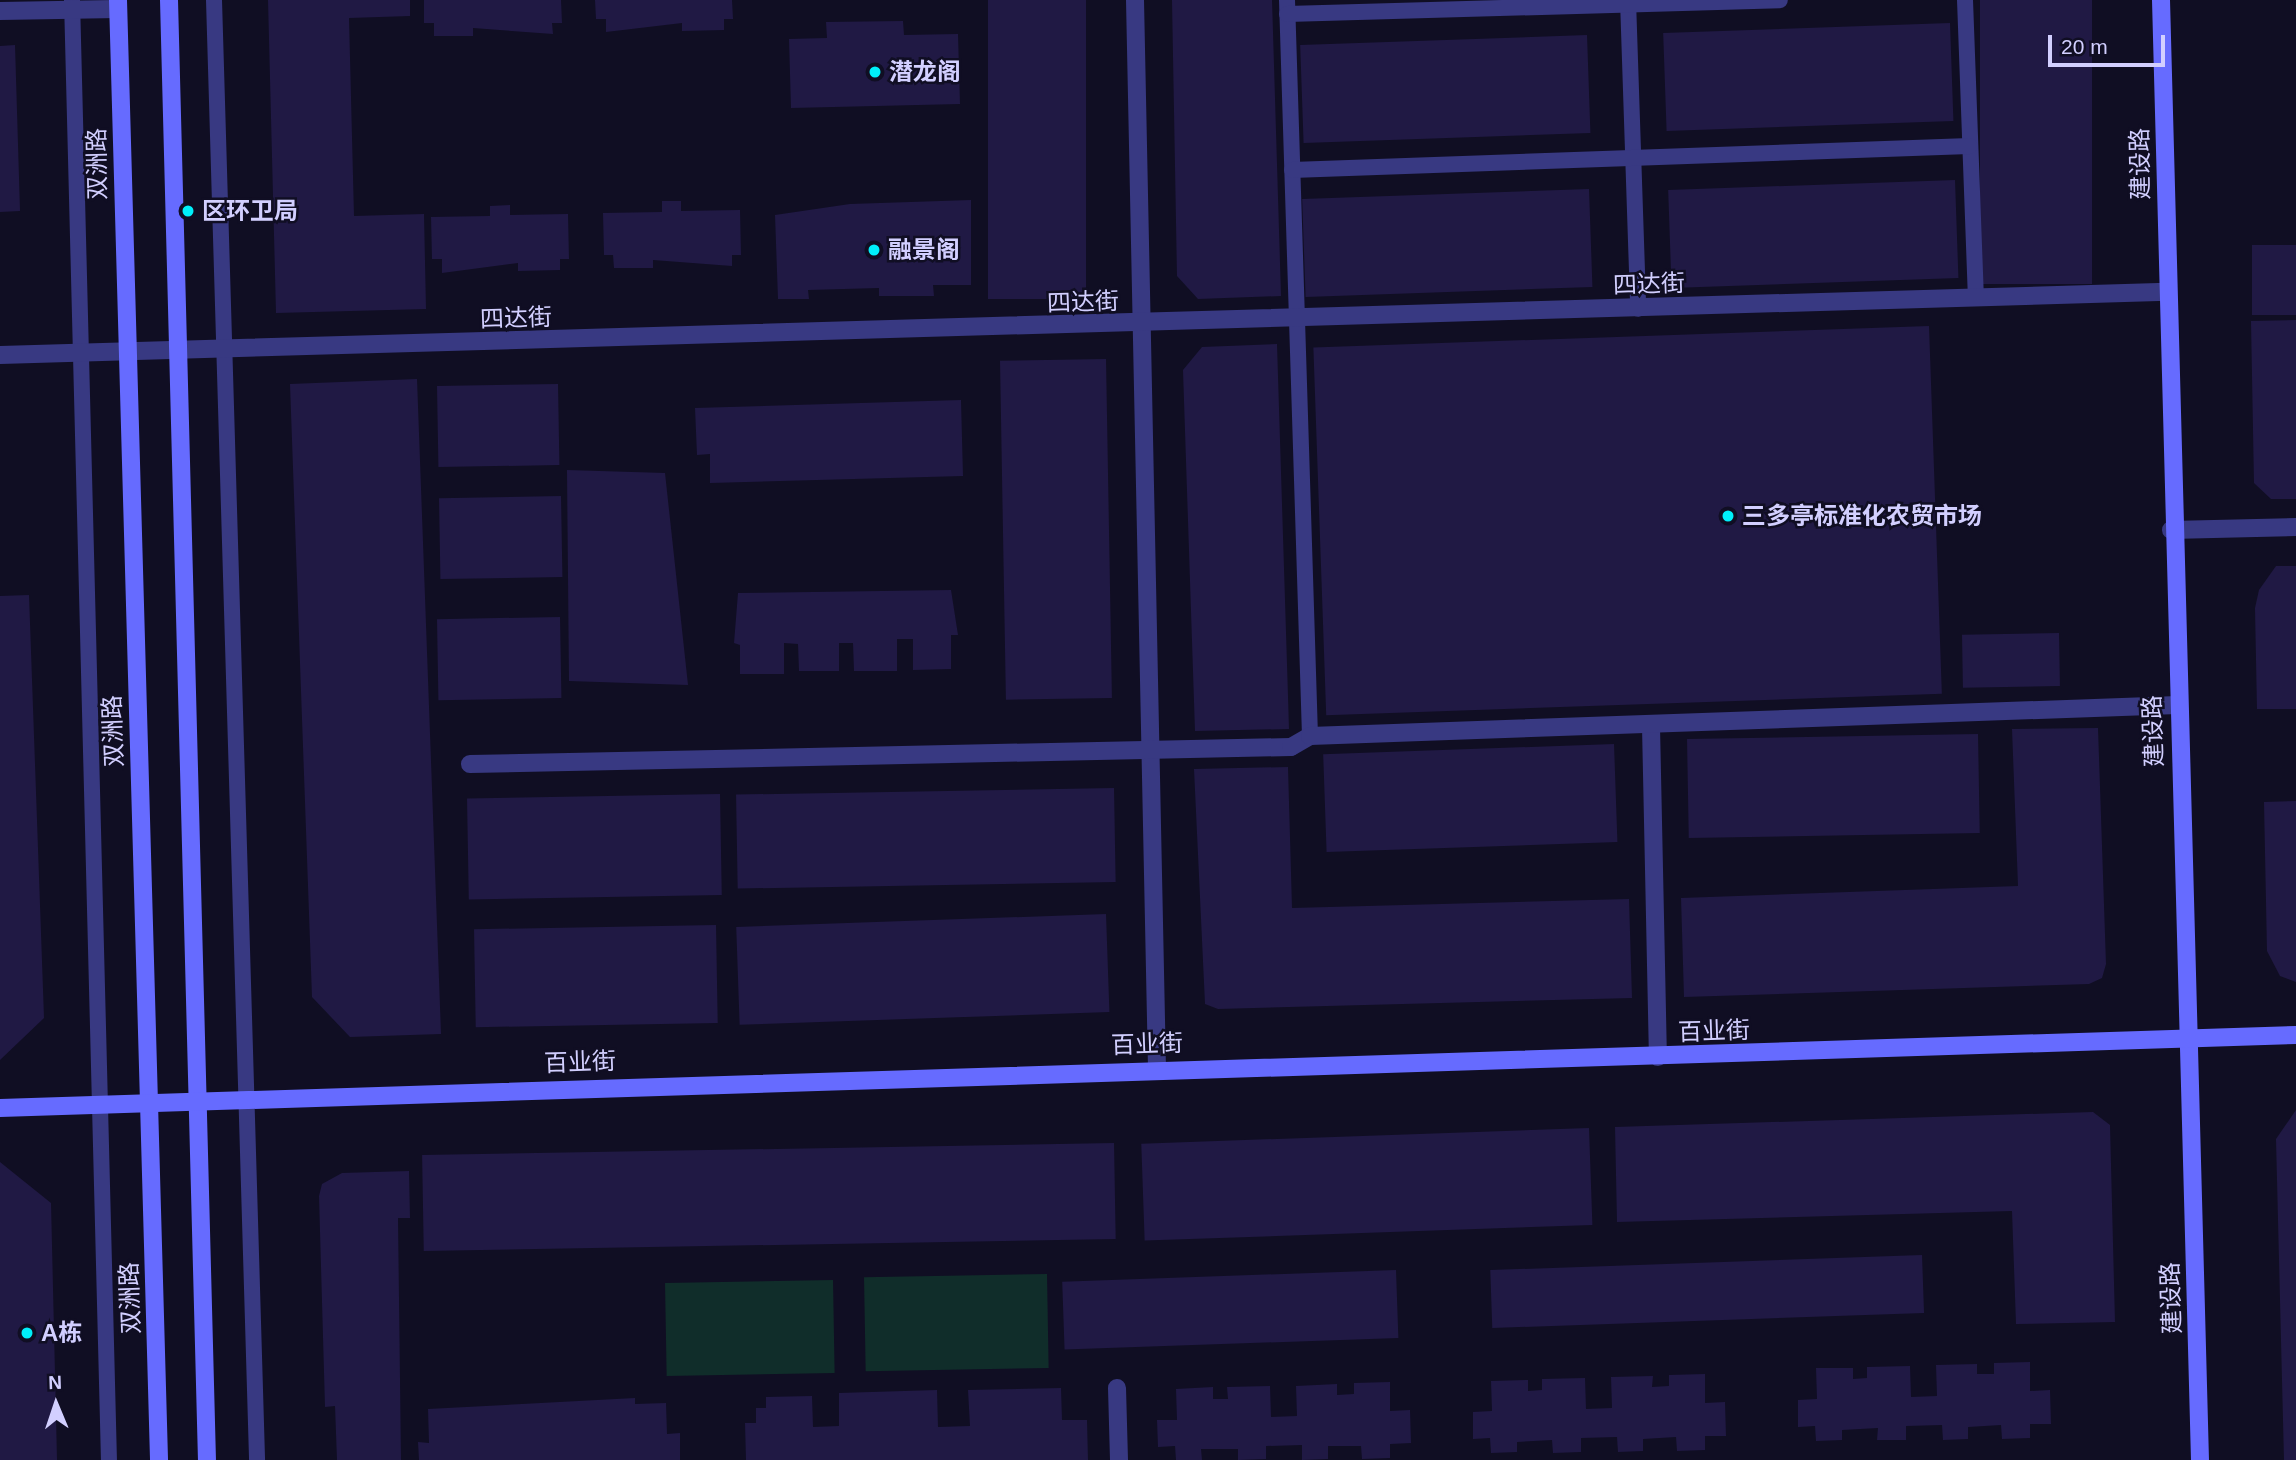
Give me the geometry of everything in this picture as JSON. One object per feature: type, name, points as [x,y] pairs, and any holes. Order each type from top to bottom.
[{"type":"street","points":[[169,0],[207,1460]]},
{"type":"street","points":[[1135,0],[1157,1068]]},
{"type":"street","name":"建设路","points":[[2161,0],[2171,530],[2200,1460]]},
{"type":"street","points":[[0,11],[118,4]]},
{"type":"street","name":"双洲路","points":[[118,4],[159,1460]]},
{"type":"street","name":"四达街","points":[[0,355],[1143,325],[2167,292]]},
{"type":"street","points":[[2171,530],[2296,527]]},
{"type":"street","points":[[470,764],[1291,747],[1310,736],[1651,726],[2177,705]]},
{"type":"street","points":[[1651,726],[1658,1057]]},
{"type":"street","name":"百业街","points":[[0,1108],[246,1097],[1157,1068],[1658,1057],[2296,1035]]},
{"type":"street","points":[[1116,1388],[1119,1460]]},
{"type":"lane","points":[[214,0],[257,1460]]},
{"type":"lane","points":[[1310,736],[1287,7],[1780,0]]},
{"type":"lane","points":[[1965,0],[1976,298]]},
{"type":"lane","points":[[1628,2],[1638,309]]},
{"type":"lane","points":[[72,5],[97,1103],[108,1460]]},
{"type":"lane","points":[[1292,170],[1970,146]]},
{"type":"green space","points":[[1047,1274],[1049,1368],[866,1371],[864,1277]]},
{"type":"green space","points":[[833,1280],[835,1373],[667,1376],[665,1283]]},
{"type":"building","points":[[268,0],[410,0],[410,16],[349,18],[354,216],[424,214],[426,309],[276,313]]},
{"type":"building","points":[[424,0],[561,0],[562,23],[552,23],[553,34],[473,28],[473,36],[434,36],[434,23],[424,23]]},
{"type":"building","points":[[595,0],[732,0],[733,19],[724,19],[724,30],[682,31],[682,23],[606,32],[606,19],[596,19]]},
{"type":"building","points":[[988,0],[1086,0],[1086,299],[988,299]]},
{"type":"building","points":[[1172,0],[1272,0],[1281,296],[1198,299],[1177,276]]},
{"type":"building","points":[[1980,0],[2092,0],[2092,284],[1980,284]]},
{"type":"building","name":"潜龙阁","points":[[903,21],[904,35],[958,34],[960,104],[791,108],[789,39],[827,38],[826,22]]},
{"type":"building","points":[[1950,23],[1953,121],[1667,131],[1663,33]]},
{"type":"building","points":[[1587,35],[1590,133],[1304,143],[1300,45]]},
{"type":"building","points":[[15,45],[20,211],[0,212],[0,46]]},
{"type":"building","points":[[1955,180],[1958,278],[1672,288],[1668,190]]},
{"type":"building","points":[[1589,189],[1592,287],[1306,297],[1302,199]]},
{"type":"building","name":"融景阁","points":[[971,200],[971,285],[933,285],[934,296],[879,296],[879,288],[808,290],[809,299],[778,299],[775,215],[850,204]]},
{"type":"building","points":[[662,201],[681,201],[681,211],[740,210],[741,255],[732,255],[732,266],[653,260],[653,268],[614,268],[613,255],[604,255],[603,213],[662,212]]},
{"type":"building","points":[[510,205],[510,215],[568,214],[569,259],[560,259],[560,270],[518,271],[518,263],[442,273],[442,259],[432,259],[431,217],[490,216],[490,206]]},
{"type":"building","points":[[2252,245],[2296,245],[2296,315],[2252,315]]},
{"type":"building","points":[[2296,320],[2296,499],[2271,499],[2254,483],[2251,321]]},
{"type":"building","name":"三多亭标准化农贸市场","points":[[1929,326],[1942,694],[1326,715],[1313,347]]},
{"type":"building","points":[[1277,344],[1289,729],[1195,731],[1183,370],[1202,347]]},
{"type":"building","points":[[1106,359],[1112,698],[1006,700],[1000,361]]},
{"type":"building","points":[[417,379],[441,1034],[350,1037],[312,997],[290,384]]},
{"type":"building","points":[[558,384],[559,465],[438,467],[437,386]]},
{"type":"building","points":[[961,400],[963,476],[710,483],[710,454],[697,455],[695,408]]},
{"type":"building","points":[[567,470],[665,473],[688,685],[569,681]]},
{"type":"building","points":[[561,496],[562,577],[440,579],[439,498]]},
{"type":"building","points":[[2276,566],[2296,566],[2296,709],[2257,709],[2255,608],[2259,590]]},
{"type":"building","points":[[951,590],[958,635],[951,635],[951,669],[913,670],[913,639],[897,639],[897,671],[854,671],[853,643],[839,643],[839,671],[799,671],[798,644],[784,643],[784,674],[740,674],[740,645],[734,643],[738,593]]},
{"type":"building","points":[[29,595],[44,1018],[0,1060],[0,596]]},
{"type":"building","points":[[560,617],[561,698],[438,700],[437,619]]},
{"type":"building","points":[[2059,633],[2060,686],[1963,688],[1962,635]]},
{"type":"building","points":[[2098,728],[2106,964],[2102,978],[2089,984],[1684,997],[1681,898],[2018,886],[2012,729]]},
{"type":"building","points":[[1978,734],[1980,833],[1689,838],[1687,739]]},
{"type":"building","points":[[1614,744],[1617,842],[1327,852],[1323,754]]},
{"type":"building","points":[[1288,767],[1292,908],[1629,899],[1632,998],[1218,1009],[1205,1004],[1194,769]]},
{"type":"building","points":[[1114,788],[1116,882],[738,889],[736,795]]},
{"type":"building","points":[[720,794],[722,895],[469,899],[467,798]]},
{"type":"building","points":[[2296,801],[2296,982],[2280,976],[2267,951],[2264,802]]},
{"type":"building","points":[[1106,914],[1109,1012],[740,1025],[736,927]]},
{"type":"building","points":[[716,925],[718,1023],[476,1027],[474,929]]},
{"type":"building","points":[[2296,1110],[2296,1460],[2284,1460],[2276,1139]]},
{"type":"building","points":[[2093,1112],[2110,1125],[2115,1322],[2016,1324],[2012,1211],[1617,1222],[1615,1127]]},
{"type":"building","points":[[1589,1128],[1592,1225],[1145,1241],[1141,1144]]},
{"type":"building","points":[[1114,1143],[1116,1239],[424,1251],[422,1155]]},
{"type":"building","name":"A栋","points":[[0,1162],[51,1203],[57,1460],[0,1460]]},
{"type":"building","points":[[409,1171],[410,1218],[398,1218],[401,1460],[337,1460],[335,1406],[325,1407],[319,1196],[322,1184],[342,1173]]},
{"type":"building","points":[[1922,1255],[1924,1313],[1492,1328],[1490,1270]]},
{"type":"building","points":[[1396,1270],[1398,1338],[1065,1350],[1062,1282]]},
{"type":"building","points":[[2030,1362],[2030,1391],[2050,1390],[2051,1424],[2030,1424],[2030,1438],[2002,1439],[2001,1425],[1968,1427],[1968,1439],[1943,1440],[1942,1425],[1906,1426],[1906,1440],[1877,1440],[1878,1428],[1842,1430],[1842,1440],[1816,1441],[1815,1426],[1798,1427],[1798,1400],[1817,1399],[1816,1368],[1853,1368],[1853,1379],[1867,1378],[1867,1367],[1910,1366],[1911,1397],[1937,1396],[1936,1365],[1977,1364],[1977,1374],[1994,1374],[1994,1363]]},
{"type":"building","points":[[1705,1374],[1705,1403],[1725,1402],[1726,1436],[1705,1436],[1705,1450],[1677,1451],[1676,1437],[1643,1439],[1643,1451],[1618,1452],[1617,1437],[1581,1438],[1581,1452],[1553,1453],[1552,1440],[1517,1442],[1517,1452],[1491,1453],[1490,1438],[1473,1439],[1473,1412],[1492,1411],[1491,1381],[1528,1380],[1528,1391],[1542,1390],[1542,1379],[1585,1378],[1586,1409],[1612,1408],[1611,1377],[1653,1376],[1652,1387],[1669,1386],[1669,1375]]},
{"type":"building","points":[[1390,1382],[1390,1411],[1410,1410],[1411,1443],[1390,1444],[1390,1458],[1362,1459],[1361,1446],[1328,1446],[1328,1459],[1302,1460],[1302,1445],[1266,1446],[1266,1459],[1238,1460],[1238,1449],[1201,1449],[1202,1460],[1176,1460],[1175,1446],[1158,1447],[1157,1420],[1177,1420],[1176,1389],[1213,1387],[1213,1399],[1228,1399],[1227,1387],[1270,1386],[1271,1417],[1297,1416],[1296,1386],[1337,1384],[1337,1395],[1354,1394],[1354,1383]]},
{"type":"building","points":[[1061,1388],[1062,1420],[1087,1420],[1088,1460],[746,1460],[745,1423],[756,1423],[756,1408],[766,1408],[766,1397],[812,1396],[813,1427],[839,1426],[839,1393],[937,1390],[938,1427],[970,1426],[968,1390]]},
{"type":"building","points":[[635,1398],[635,1404],[666,1403],[667,1434],[680,1433],[680,1460],[419,1460],[418,1442],[429,1443],[428,1409]]},
{"type":"place","name":"潜龙阁","points":[[875,72]]},
{"type":"place","name":"区环卫局","points":[[188,211]]},
{"type":"place","name":"融景阁","points":[[874,250]]},
{"type":"place","name":"三多亭标准化农贸市场","points":[[1728,516]]},
{"type":"place","name":"A栋","points":[[27,1333]]}]
